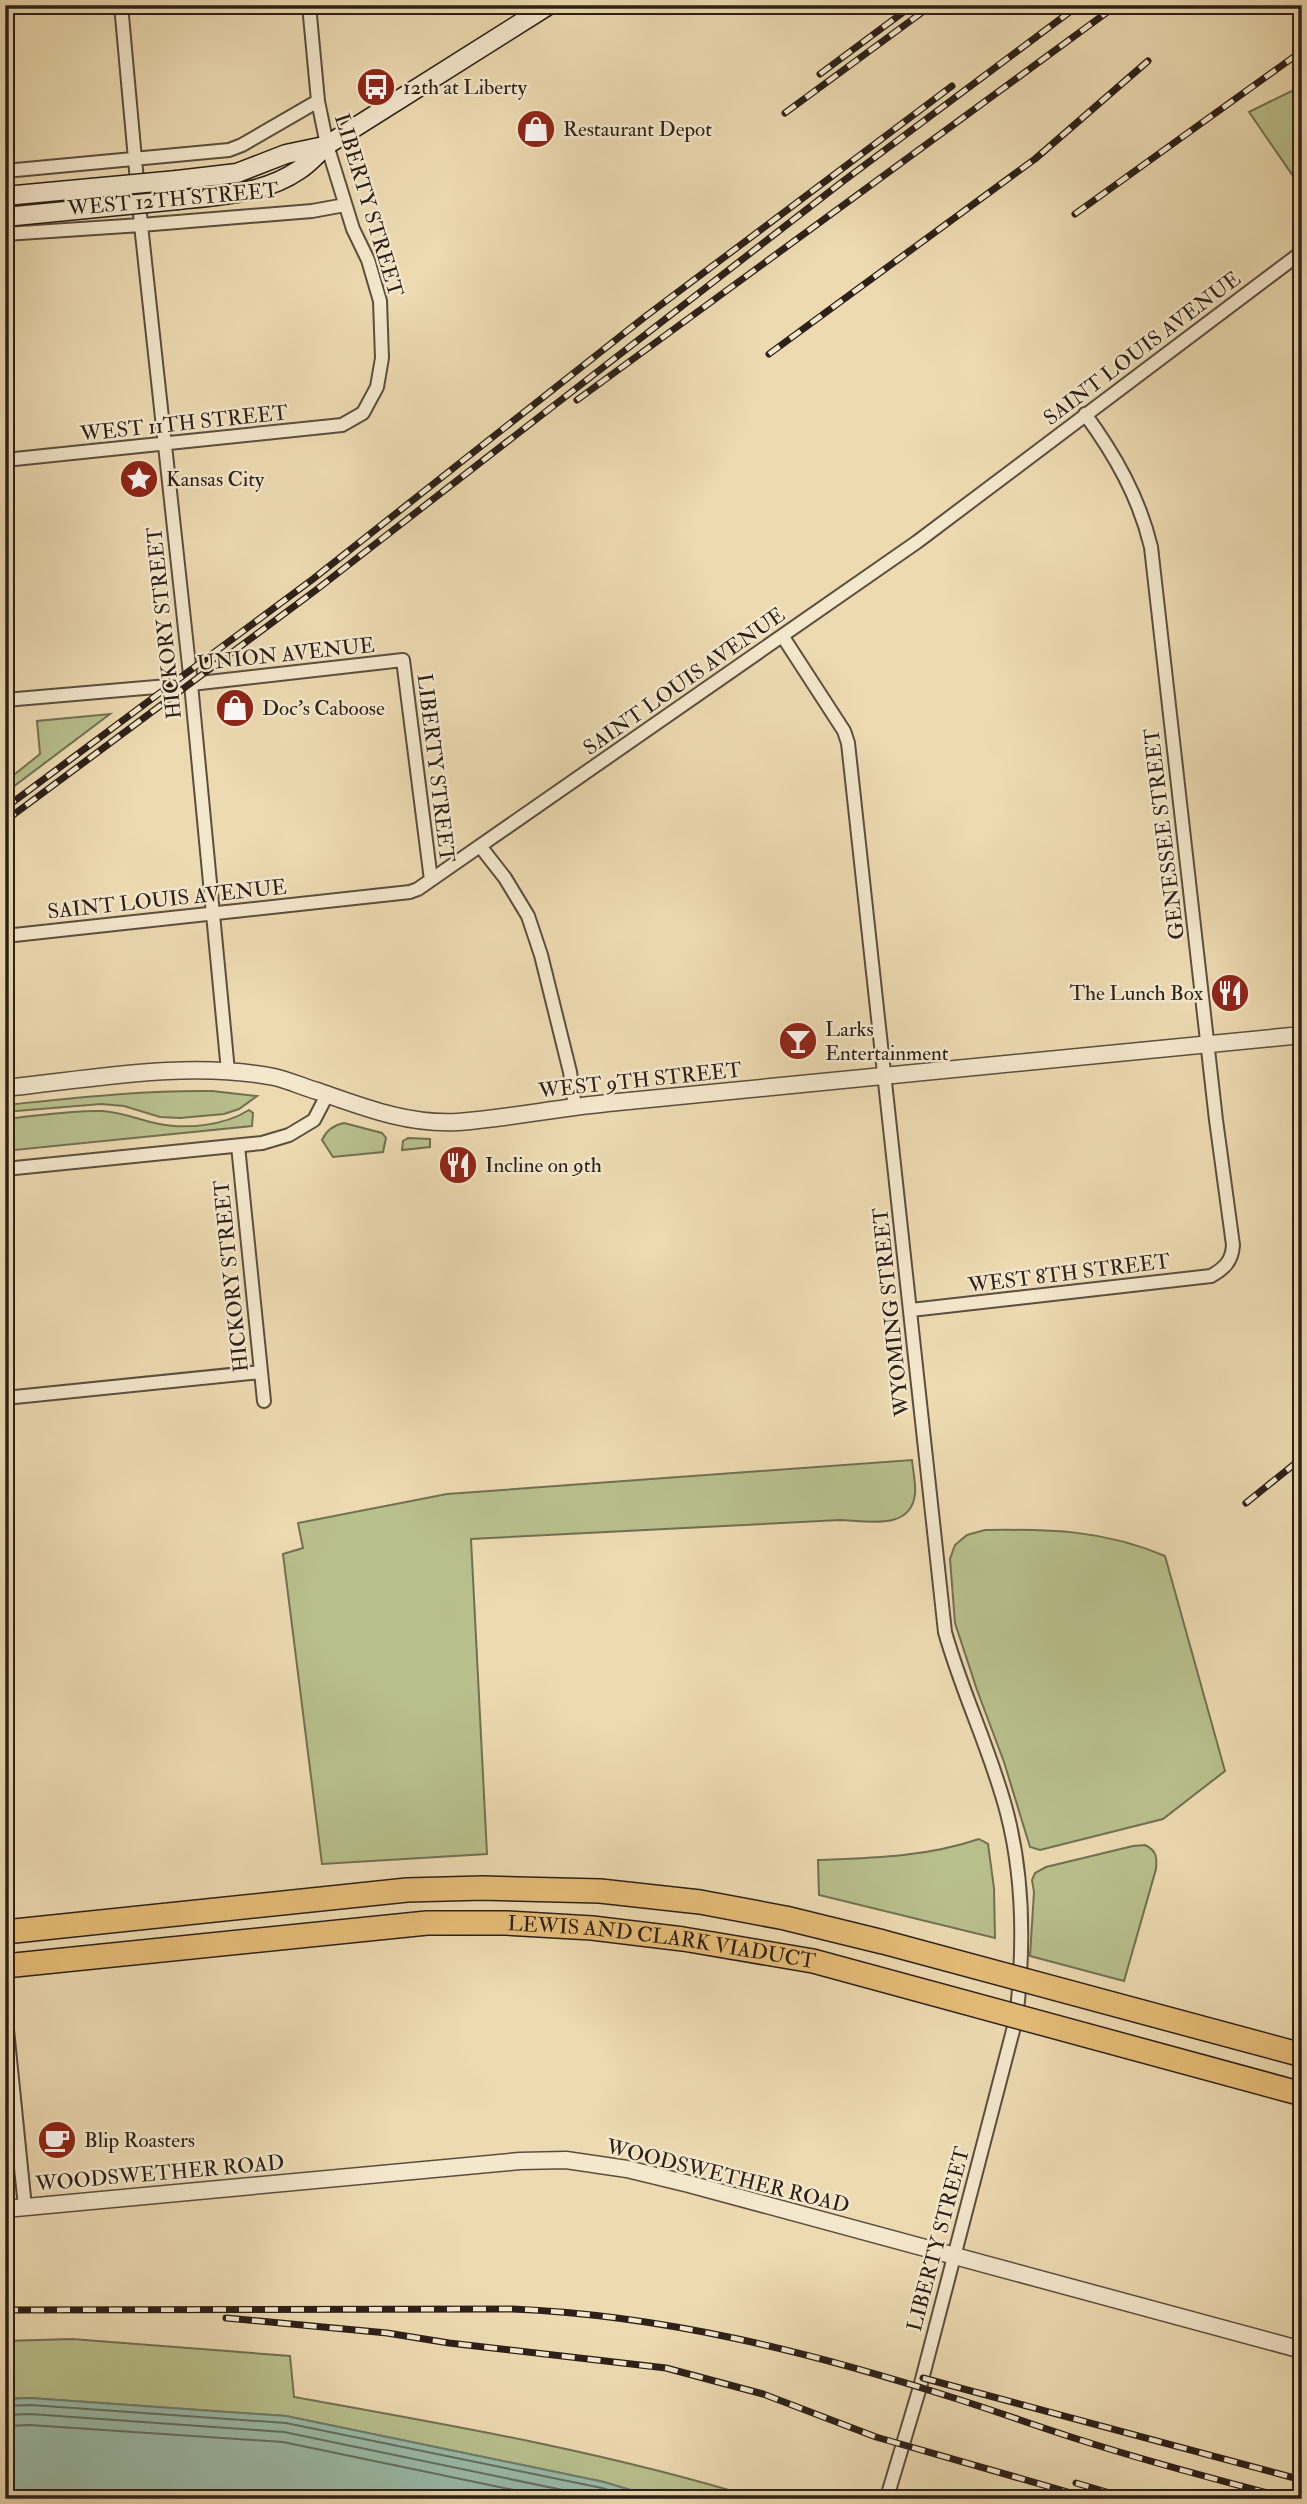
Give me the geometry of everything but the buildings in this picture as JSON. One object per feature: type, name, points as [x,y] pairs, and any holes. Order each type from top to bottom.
[{"type":"highway","name":"LEWIS AND CLARK VIADUCT","points":[[5,1932],[407,1891],[483,1888],[600,1891],[700,1902],[785,1918],[1302,2055]]},
{"type":"highway","name":"LEWIS AND CLARK VIADUCT","points":[[5,1966],[427,1923],[506,1923],[593,1928],[683,1939],[813,1961],[1302,2094]]},
{"type":"main road","name":"WEST 12TH STREET","points":[[5,216],[247,192],[275,183],[299,170],[327,145],[549,5]]},
{"type":"main road","name":"WEST 12TH STREET","points":[[5,196],[237,173],[286,154],[327,145]]},
{"type":"street","name":"HICKORY STREET","points":[[121,5],[228,1071]]},
{"type":"street","name":"LIBERTY STREET","points":[[309,5],[318,101],[327,145],[353,229],[368,260],[380,301],[382,358],[377,387],[363,413]]},
{"type":"street","name":"WEST 12TH STREET","points":[[5,171],[229,150],[318,101]]},
{"type":"street","points":[[5,205],[140,193]]},
{"type":"street","name":"WEST 12TH STREET","points":[[5,234],[312,211],[345,205]]},
{"type":"street","name":"SAINT LOUIS AVENUE","points":[[5,936],[410,892],[783,637],[917,541],[1302,252]]},
{"type":"street","name":"WEST 11TH STREET","points":[[5,460],[342,425],[363,413]]},
{"type":"street","name":"GENESSEE STREET","points":[[1085,414],[1108,444],[1126,477],[1151,547],[1207,1044],[1233,1245],[1232,1256],[1227,1264]]},
{"type":"street","name":"WYOMING STREET","points":[[783,637],[844,731],[848,743],[945,1632],[957,1675],[1007,1812],[1015,1849],[1022,1961],[1019,1993]]},
{"type":"street","name":"LIBERTY STREET","points":[[403,660],[431,880]]},
{"type":"street","name":"UNION AVENUE","points":[[5,700],[191,684],[403,660]]},
{"type":"street","name":"LIBERTY STREET","points":[[480,846],[505,878],[527,916],[541,955],[570,1072],[575,1107]]},
{"type":"street","name":"WEST 9TH STREET","points":[[5,1088],[185,1070],[228,1071],[276,1077],[394,1117],[456,1122],[575,1107],[1302,1035]]},
{"type":"street","points":[[5,1169],[262,1143],[289,1135],[314,1120],[327,1095]]},
{"type":"street","name":"HICKORY STREET","points":[[238,1146],[264,1401]]},
{"type":"street","name":"WEST 8TH STREET","points":[[911,1310],[1211,1276],[1224,1269],[1227,1264]]},
{"type":"street","points":[[5,1398],[260,1373]]},
{"type":"street","name":"LIBERTY STREET","points":[[888,2494],[920,2387],[1016,2019],[1019,1993]]},
{"type":"street","points":[[5,2010],[25,2207]]},
{"type":"street","name":"WOODSWETHER ROAD","points":[[5,2209],[520,2161],[566,2160],[627,2169],[689,2184],[1302,2350]]},
{"type":"green space","points":[[1302,86],[1302,189],[1249,112]]},
{"type":"green space","points":[[110,714],[5,793],[5,782],[40,754],[37,721]]},
{"type":"green space","points":[[212,1091],[257,1096],[239,1109],[224,1114],[180,1118],[160,1117],[124,1106],[101,1104],[5,1112],[5,1105],[134,1093]]},
{"type":"green space","points":[[249,1110],[253,1113],[252,1126],[5,1151],[5,1119],[102,1111],[166,1125],[191,1126],[228,1120]]},
{"type":"green space","points":[[344,1123],[382,1133],[386,1138],[383,1152],[333,1157],[322,1140],[331,1129]]},
{"type":"green space","points":[[408,1138],[430,1139],[430,1147],[402,1150],[403,1141]]},
{"type":"green space","points":[[912,1460],[915,1494],[912,1506],[897,1519],[886,1521],[840,1520],[471,1539],[487,1854],[322,1864],[283,1554],[303,1548],[298,1523],[447,1494]]},
{"type":"green space","points":[[985,1530],[1032,1530],[1099,1536],[1165,1556],[1225,1771],[1163,1819],[1040,1850],[1030,1847],[1004,1762],[955,1623],[950,1559],[955,1545],[967,1535]]},
{"type":"green space","points":[[979,1839],[988,1844],[994,1888],[995,1938],[819,1895],[818,1860],[919,1853]]},
{"type":"green space","points":[[1145,1845],[1155,1855],[1156,1869],[1124,1981],[1030,1956],[1034,1892],[1032,1880],[1035,1873],[1046,1867]]},
{"type":"green space","points":[[72,2339],[290,2356],[294,2397],[586,2453],[759,2499],[660,2499],[604,2482],[286,2416],[30,2398],[5,2399],[5,2341]]},
{"type":"water","points":[[30,2398],[286,2416],[604,2482],[660,2499],[5,2499],[5,2399]]},
{"type":"railway","points":[[820,74],[913,5]]},
{"type":"railway","points":[[785,113],[932,5]]},
{"type":"railway","points":[[5,821],[316,590],[842,182],[1079,5]]},
{"type":"railway","points":[[577,400],[1117,5]]},
{"type":"railway","points":[[1075,214],[1302,51]]},
{"type":"railway","points":[[769,354],[1035,159],[1148,61]]},
{"type":"railway","points":[[5,808],[313,579],[646,316],[952,86]]},
{"type":"railway","points":[[1246,1503],[1302,1458]]},
{"type":"railway","points":[[5,2310],[512,2309],[625,2319],[736,2338],[791,2351],[900,2381],[1115,2451],[1290,2499]]},
{"type":"railway","points":[[226,2318],[387,2333],[449,2343],[666,2368],[763,2394],[876,2437],[1092,2499]]},
{"type":"railway","points":[[923,2378],[1302,2480]]},
{"type":"railway","points":[[1076,2483],[1130,2499]]},
{"type":"place","name":"12th at Liberty","points":[[376,87]]},
{"type":"place","name":"Restaurant Depot","points":[[536,129]]},
{"type":"place","name":"Kansas City","points":[[139,479]]},
{"type":"place","name":"Doc's Caboose","points":[[235,708]]},
{"type":"place","name":"The Lunch Box","points":[[1230,993]]},
{"type":"place","name":"Larks Entertainment","points":[[798,1041]]},
{"type":"place","name":"Incline on 9th","points":[[458,1165]]},
{"type":"place","name":"Blip Roasters","points":[[57,2140]]}]
